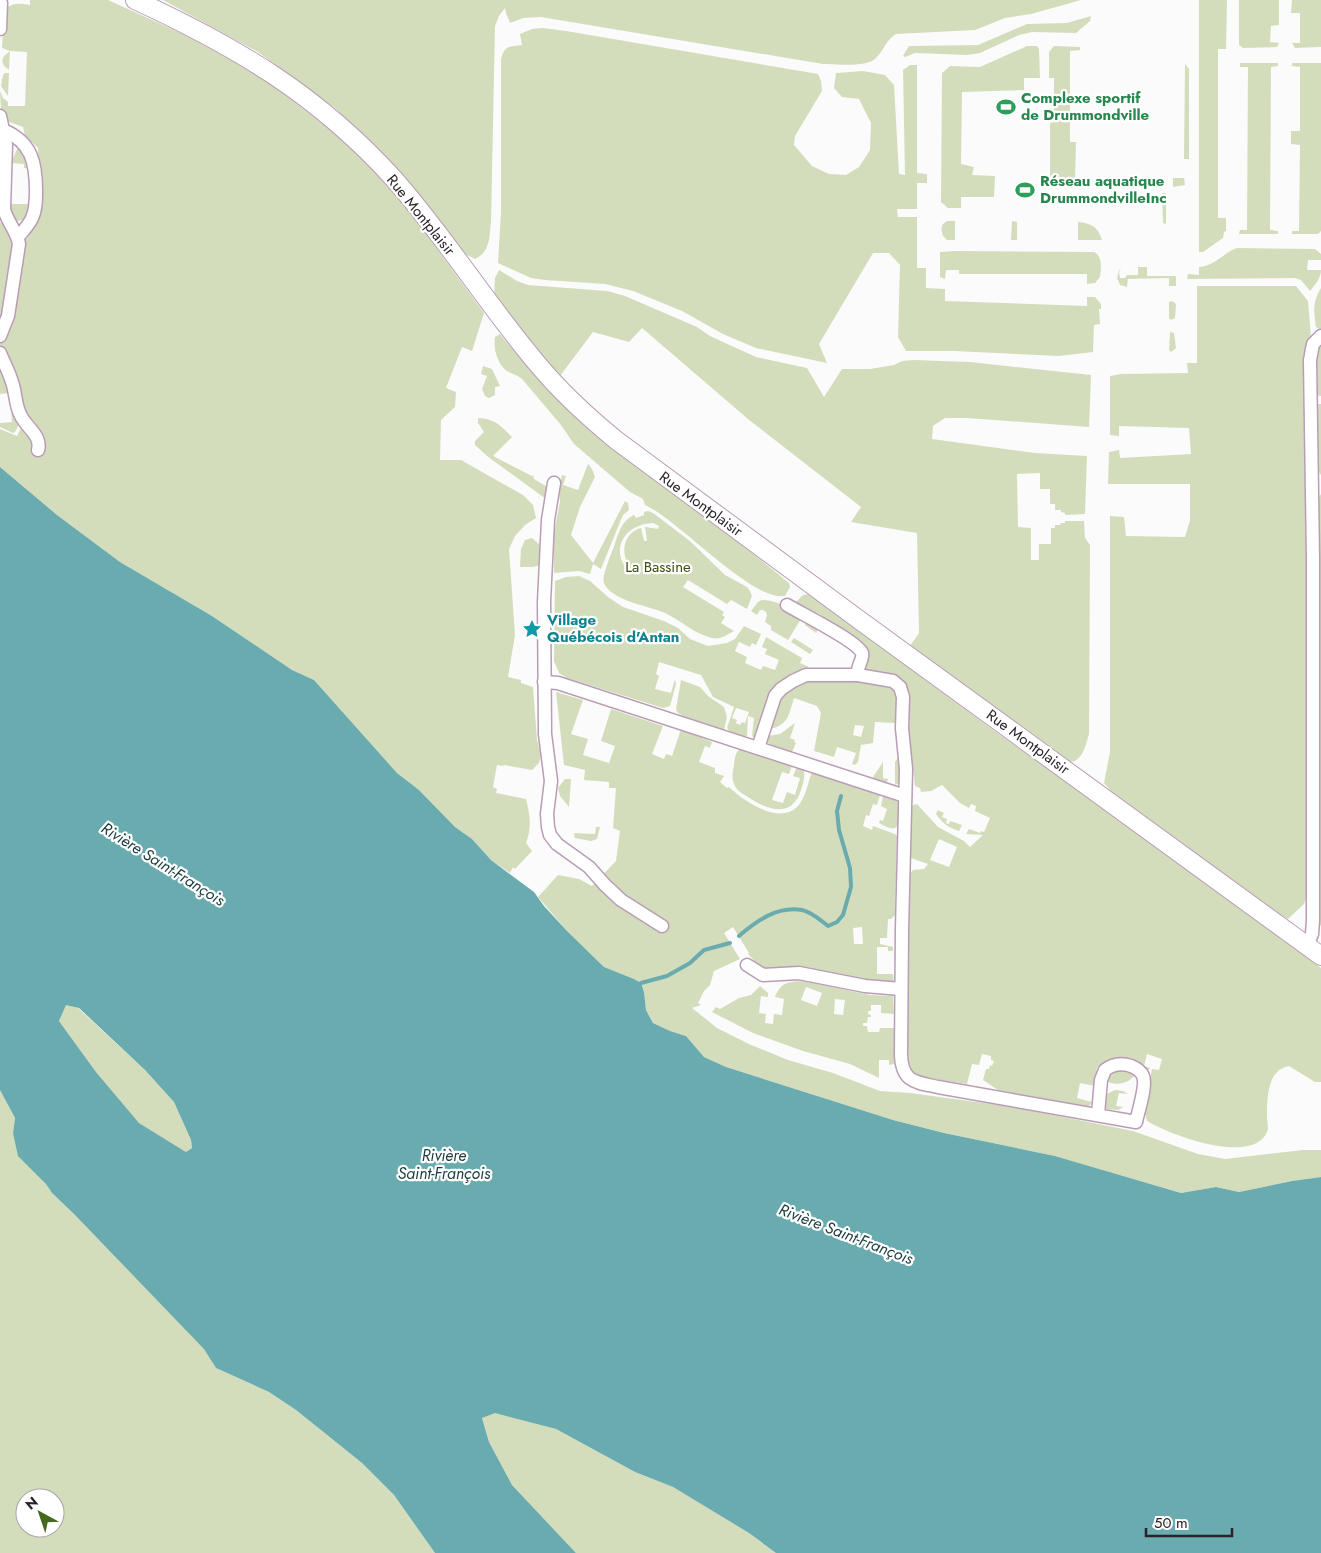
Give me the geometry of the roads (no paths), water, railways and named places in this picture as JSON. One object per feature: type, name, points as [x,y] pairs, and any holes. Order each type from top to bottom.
[{"type":"street","name":"Rue Montplaisir","points":[[135,0],[199,30],[259,64],[307,98],[345,130],[378,162],[412,201],[540,367],[582,411],[616,440],[1314,951]]},
{"type":"street","points":[[0,29],[1,3]]},
{"type":"street","points":[[0,116],[6,158],[4,209],[18,237],[19,244],[8,316],[0,336]]},
{"type":"street","points":[[3,130],[20,141],[30,154],[35,165],[36,207],[30,223],[18,237]]},
{"type":"street","points":[[1314,951],[1312,934],[1313,569],[1310,360],[1313,344],[1321,336]]},
{"type":"street","points":[[0,353],[13,384],[21,417],[37,437],[40,445],[38,450]]},
{"type":"street","points":[[554,483],[548,520],[544,602],[545,734],[551,781],[547,814],[550,835],[564,850],[589,867],[621,900],[662,926]]},
{"type":"street","points":[[786,605],[862,652],[857,670],[858,675]]},
{"type":"street","points":[[758,748],[775,696],[793,680],[806,675],[858,675],[894,681],[900,687],[903,696],[902,728],[906,769],[902,1069],[908,1078],[915,1082],[1136,1122],[1144,1086],[1142,1074],[1127,1064],[1118,1064],[1105,1070],[1101,1080],[1101,1098],[1098,1114]]},
{"type":"street","points":[[544,682],[558,684],[905,796]]},
{"type":"street","points":[[747,965],[763,975],[799,973],[865,986],[902,989]]},
{"type":"water","name":"Rivière Saint-François","points":[[0,467],[57,515],[120,562],[212,616],[292,670],[314,680],[397,773],[419,790],[455,827],[472,839],[491,860],[534,892],[567,931],[604,967],[641,983],[646,1010],[653,1023],[686,1036],[704,1057],[726,1067],[893,1120],[944,1133],[1055,1156],[1181,1193],[1216,1187],[1239,1192],[1321,1177],[1321,1553],[776,1553],[749,1533],[673,1487],[635,1472],[556,1429],[495,1413],[482,1418],[489,1442],[512,1485],[576,1553],[435,1553],[394,1495],[362,1463],[296,1410],[269,1392],[216,1368],[204,1349],[18,1156],[13,1133],[15,1118],[0,1090]],"holes":[[[66,1005],[79,1008],[145,1070],[174,1102],[191,1140],[192,1148],[186,1152],[139,1123],[96,1072],[59,1021]]]},
{"type":"waterway","points":[[739,936],[760,920],[784,910],[806,911],[816,916],[828,926],[837,922],[843,915],[851,887],[850,868],[839,830],[837,811],[841,796]]},
{"type":"waterway","points":[[641,983],[667,976],[690,963],[704,950],[730,943]]},
{"type":"place","name":"Complexe sportif de Drummondville","points":[[1006,107]]},
{"type":"place","name":"Réseau aquatique DrummondvilleInc","points":[[1025,190]]},
{"type":"place","name":"Village Québécois d'Antan","points":[[532,629]]},
{"type":"park label","name":"La Bassine","points":[[658,567]]}]
